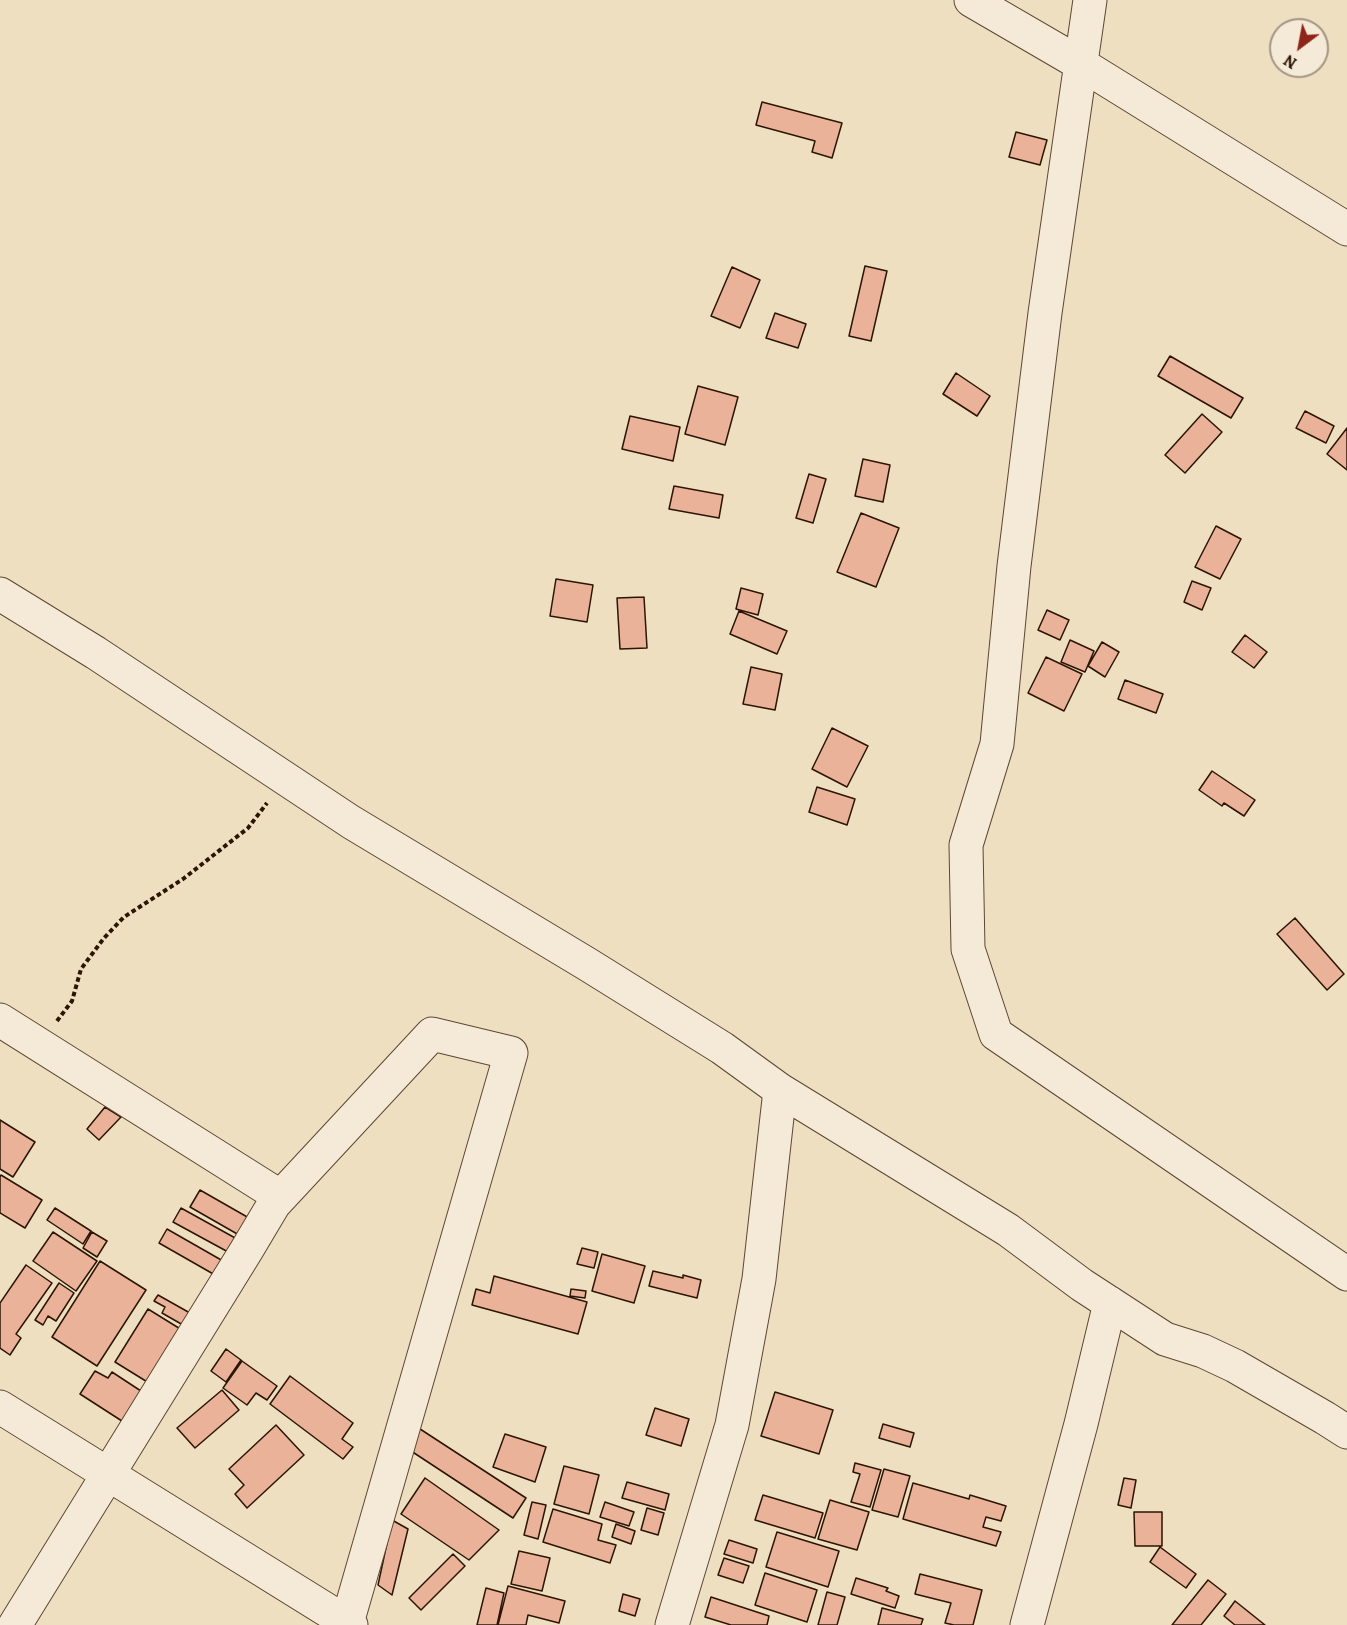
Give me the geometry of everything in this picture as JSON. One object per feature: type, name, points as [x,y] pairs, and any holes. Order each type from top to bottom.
[{"type":"street","points":[[971,0],[1081,64],[1347,229]]},
{"type":"street","points":[[1090,0],[1045,313],[1015,554],[998,744],[966,845],[968,949],[996,1034],[1347,1274]]},
{"type":"street","points":[[0,594],[96,653],[405,856],[578,958],[722,1048],[780,1090],[1008,1230],[1082,1285],[1165,1339],[1203,1351],[1235,1366],[1347,1432]]},
{"type":"street","points":[[0,1020],[273,1192],[276,1199],[274,1204]]},
{"type":"street","points":[[0,1407],[109,1474],[349,1624],[511,1053],[432,1034],[274,1204],[109,1474],[15,1625]]},
{"type":"street","points":[[672,1625],[732,1425],[759,1279],[780,1090]]},
{"type":"street","points":[[1027,1625],[1081,1424],[1110,1303]]},
{"type":"path","points":[[36,1043],[57,1022],[72,1001],[81,969],[104,938],[124,917],[183,879],[248,828],[271,798],[289,781]]},
{"type":"building","points":[[762,102],[842,123],[832,158],[812,152],[815,141],[756,125]]},
{"type":"building","points":[[1016,132],[1047,140],[1040,165],[1009,157]]},
{"type":"building","points":[[865,266],[887,271],[871,341],[849,336]]},
{"type":"building","points":[[732,267],[760,280],[740,328],[711,316]]},
{"type":"building","points":[[775,313],[806,324],[798,348],[766,338]]},
{"type":"building","points":[[1170,356],[1243,398],[1231,418],[1158,376]]},
{"type":"building","points":[[956,373],[990,396],[977,416],[943,394]]},
{"type":"building","points":[[698,386],[738,397],[725,445],[685,434]]},
{"type":"building","points":[[1305,411],[1334,426],[1326,443],[1296,428]]},
{"type":"building","points":[[1202,414],[1222,432],[1185,473],[1165,455]]},
{"type":"building","points":[[630,416],[680,427],[673,461],[622,449]]},
{"type":"building","points":[[1347,428],[1347,470],[1327,454]]},
{"type":"building","points":[[863,459],[890,465],[883,502],[855,496]]},
{"type":"building","points":[[809,474],[826,479],[813,523],[796,518]]},
{"type":"building","points":[[674,486],[723,495],[719,518],[669,509]]},
{"type":"building","points":[[861,513],[899,528],[876,587],[837,572]]},
{"type":"building","points":[[1216,526],[1241,539],[1220,579],[1195,567]]},
{"type":"building","points":[[556,579],[593,585],[587,622],[550,616]]},
{"type":"building","points":[[1192,581],[1211,588],[1202,610],[1184,602]]},
{"type":"building","points":[[741,588],[763,594],[758,615],[736,609]]},
{"type":"building","points":[[644,597],[647,648],[620,649],[617,598]]},
{"type":"building","points":[[1047,610],[1069,620],[1060,640],[1038,630]]},
{"type":"building","points":[[739,611],[787,631],[777,654],[730,634]]},
{"type":"building","points":[[1245,635],[1267,652],[1254,668],[1232,652]]},
{"type":"building","points":[[1070,640],[1094,651],[1085,672],[1061,662]]},
{"type":"building","points":[[1102,642],[1119,652],[1105,677],[1088,666]]},
{"type":"building","points":[[1046,657],[1082,674],[1064,711],[1028,693]]},
{"type":"building","points":[[751,667],[782,674],[775,710],[743,704]]},
{"type":"building","points":[[1125,680],[1163,694],[1156,713],[1118,699]]},
{"type":"building","points":[[832,728],[868,746],[847,787],[812,769]]},
{"type":"building","points":[[1212,771],[1255,800],[1244,816],[1224,803],[1222,806],[1199,790]]},
{"type":"building","points":[[817,787],[855,799],[847,825],[809,812]]},
{"type":"building","points":[[1295,918],[1344,974],[1327,990],[1277,934]]},
{"type":"building","points":[[105,1107],[121,1117],[99,1140],[87,1129]]},
{"type":"building","points":[[0,1120],[35,1142],[13,1177],[0,1169]]},
{"type":"building","points":[[1,1175],[42,1200],[25,1228],[0,1213]]},
{"type":"building","points":[[200,1190],[249,1218],[239,1235],[190,1207]]},
{"type":"building","points":[[55,1208],[91,1231],[83,1244],[47,1220]]},
{"type":"building","points":[[181,1208],[237,1239],[230,1253],[173,1222]]},
{"type":"building","points":[[167,1229],[223,1261],[215,1275],[159,1243]]},
{"type":"building","points":[[53,1232],[97,1261],[76,1291],[33,1261]]},
{"type":"building","points":[[92,1232],[107,1241],[97,1257],[83,1248]]},
{"type":"building","points":[[582,1248],[598,1252],[594,1268],[577,1264]]},
{"type":"building","points":[[602,1254],[645,1266],[634,1303],[592,1291]]},
{"type":"building","points":[[100,1261],[146,1290],[97,1366],[52,1337]]},
{"type":"building","points":[[26,1265],[52,1283],[16,1334],[21,1338],[10,1355],[0,1348],[0,1303]]},
{"type":"building","points":[[653,1271],[701,1280],[697,1298],[649,1286]]},
{"type":"building","points":[[494,1276],[587,1302],[578,1334],[472,1305],[476,1289],[490,1293]]},
{"type":"building","points":[[59,1283],[74,1293],[56,1321],[48,1316],[43,1325],[35,1320]]},
{"type":"building","points":[[571,1289],[586,1291],[585,1298],[570,1296]]},
{"type":"building","points":[[158,1295],[190,1313],[183,1325],[162,1313],[165,1307],[154,1301]]},
{"type":"building","points":[[148,1309],[182,1330],[149,1383],[115,1362]]},
{"type":"building","points":[[226,1349],[241,1360],[226,1382],[211,1371]]},
{"type":"building","points":[[242,1361],[277,1386],[267,1400],[256,1393],[247,1405],[223,1388]]},
{"type":"building","points":[[95,1371],[108,1378],[112,1372],[144,1393],[125,1423],[80,1394]]},
{"type":"building","points":[[290,1376],[353,1423],[342,1439],[353,1447],[343,1459],[270,1404]]},
{"type":"building","points":[[222,1390],[239,1410],[195,1448],[177,1428]]},
{"type":"building","points":[[775,1392],[833,1410],[819,1454],[761,1436]]},
{"type":"building","points":[[655,1408],[689,1419],[681,1446],[646,1435]]},
{"type":"building","points":[[883,1424],[914,1433],[910,1447],[879,1438]]},
{"type":"building","points":[[276,1425],[304,1455],[247,1508],[235,1494],[244,1485],[229,1469]]},
{"type":"building","points":[[417,1427],[526,1498],[513,1518],[405,1447]]},
{"type":"building","points":[[505,1434],[546,1447],[535,1482],[493,1467]]},
{"type":"building","points":[[855,1463],[881,1470],[870,1507],[851,1502],[860,1474],[853,1472]]},
{"type":"building","points":[[564,1466],[599,1475],[589,1514],[554,1504]]},
{"type":"building","points":[[884,1469],[910,1476],[898,1517],[872,1510]]},
{"type":"building","points":[[425,1478],[499,1530],[469,1560],[401,1514]]},
{"type":"building","points":[[1124,1478],[1136,1480],[1131,1508],[1118,1505]]},
{"type":"building","points":[[627,1482],[669,1494],[665,1510],[622,1498]]},
{"type":"building","points":[[913,1483],[969,1499],[970,1495],[1006,1506],[1001,1521],[986,1517],[983,1527],[1001,1532],[996,1546],[903,1519]]},
{"type":"building","points":[[763,1495],[823,1513],[815,1538],[755,1520]]},
{"type":"building","points":[[830,1500],[869,1512],[857,1550],[818,1539]]},
{"type":"building","points":[[532,1502],[546,1505],[538,1539],[524,1535]]},
{"type":"building","points":[[605,1502],[634,1512],[629,1526],[600,1517]]},
{"type":"building","points":[[647,1508],[664,1513],[658,1535],[641,1530]]},
{"type":"building","points":[[553,1509],[602,1524],[598,1540],[616,1545],[610,1563],[543,1542]]},
{"type":"building","points":[[1134,1512],[1162,1512],[1162,1546],[1135,1546]]},
{"type":"building","points":[[392,1520],[408,1529],[392,1595],[378,1585]]},
{"type":"building","points":[[616,1524],[635,1531],[631,1544],[612,1537]]},
{"type":"building","points":[[777,1532],[839,1551],[828,1587],[766,1567]]},
{"type":"building","points":[[729,1540],[757,1549],[753,1563],[724,1554]]},
{"type":"building","points":[[1160,1547],[1196,1574],[1186,1588],[1150,1562]]},
{"type":"building","points":[[519,1551],[550,1558],[542,1591],[511,1584]]},
{"type":"building","points":[[453,1554],[465,1566],[421,1610],[409,1598]]},
{"type":"building","points":[[724,1558],[749,1566],[743,1583],[718,1575]]},
{"type":"building","points":[[765,1573],[817,1590],[807,1622],[755,1605]]},
{"type":"building","points":[[920,1574],[982,1590],[973,1625],[945,1623],[951,1603],[915,1594]]},
{"type":"building","points":[[856,1578],[888,1588],[886,1591],[899,1596],[895,1608],[851,1594]]},
{"type":"building","points":[[1208,1580],[1226,1594],[1201,1625],[1172,1625]]},
{"type":"building","points":[[508,1586],[565,1601],[559,1623],[528,1615],[526,1625],[498,1625]]},
{"type":"building","points":[[486,1588],[504,1593],[497,1625],[477,1625]]},
{"type":"building","points":[[827,1592],[845,1597],[837,1625],[818,1625]]},
{"type":"building","points":[[623,1594],[640,1599],[635,1616],[619,1611]]},
{"type":"building","points":[[711,1597],[769,1616],[767,1625],[731,1625],[705,1617]]},
{"type":"building","points":[[1235,1601],[1265,1625],[1235,1625],[1224,1616]]},
{"type":"building","points":[[882,1608],[923,1619],[921,1625],[878,1625]]}]
